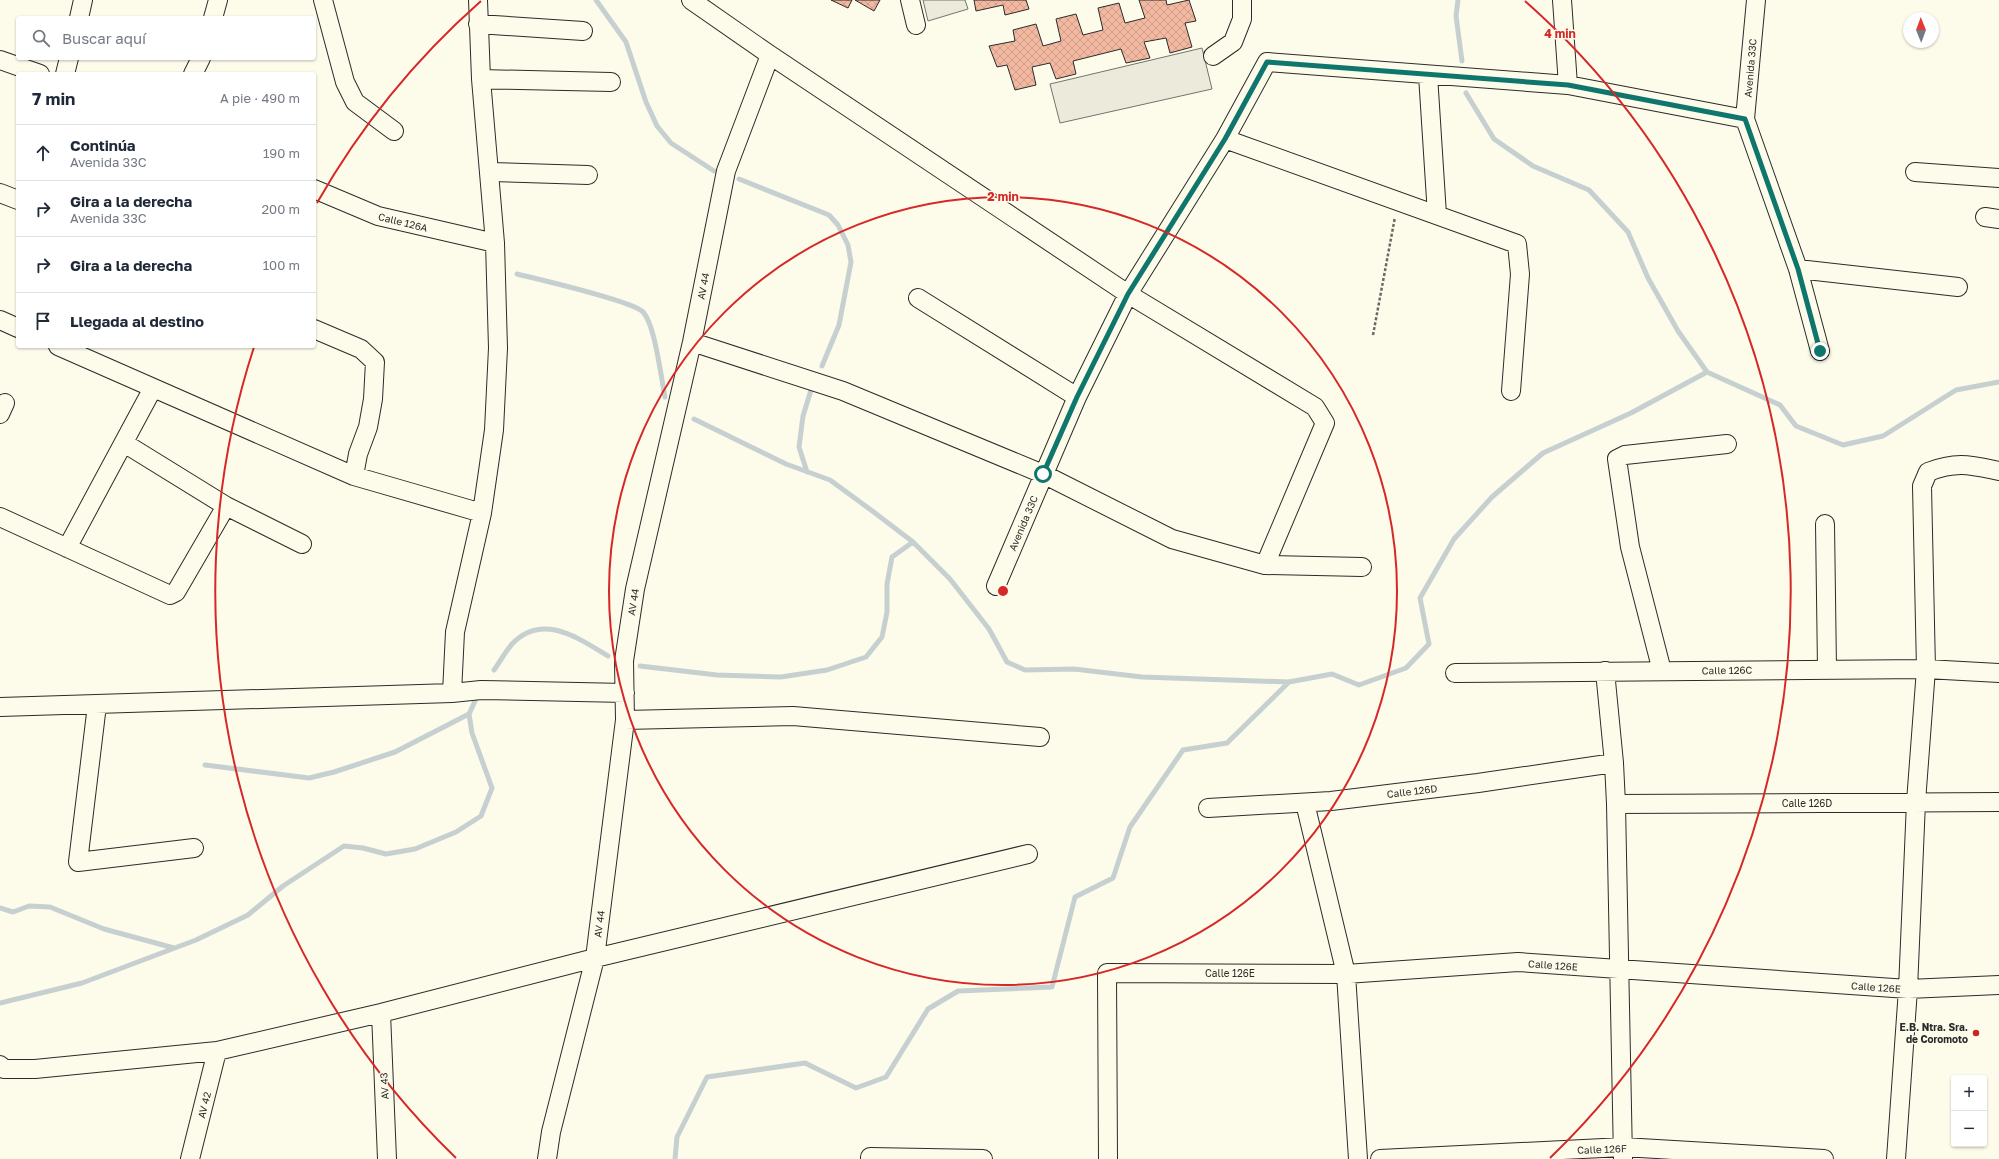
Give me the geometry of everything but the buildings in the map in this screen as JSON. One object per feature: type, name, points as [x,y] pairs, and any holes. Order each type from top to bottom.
[{"type":"street","points":[[79,16],[83,0]]},
{"type":"street","points":[[214,16],[218,0]]},
{"type":"street","points":[[323,0],[345,82],[355,102],[394,131]]},
{"type":"street","points":[[452,693],[455,632],[482,513],[494,430],[497,363],[496,243],[481,79],[478,0]]},
{"type":"street","points":[[690,0],[1128,294],[1315,407],[1325,423],[1265,565]]},
{"type":"street","points":[[910,0],[916,24]]},
{"type":"street","points":[[1213,56],[1233,42],[1242,19],[1242,0]]},
{"type":"street","points":[[1562,0],[1568,85]]},
{"type":"street","name":"Avenida 33C","points":[[996,586],[1077,397],[1128,294],[1225,139],[1267,62],[1568,85],[1745,119],[1756,0]]},
{"type":"street","points":[[478,24],[583,31]]},
{"type":"street","name":"AV 44","points":[[547,1159],[551,1132],[595,958],[625,720],[624,661],[635,589],[692,342],[726,171],[770,55]]},
{"type":"street","points":[[0,60],[34,72]]},
{"type":"street","points":[[66,72],[68,60]]},
{"type":"street","points":[[194,72],[200,60]]},
{"type":"street","points":[[1428,75],[1437,215]]},
{"type":"street","points":[[481,79],[611,82]]},
{"type":"street","points":[[1745,119],[1798,269],[1820,351]]},
{"type":"street","points":[[1225,139],[1517,244],[1520,274],[1511,391]]},
{"type":"street","points":[[490,172],[588,175]]},
{"type":"street","points":[[1915,172],[1999,178]]},
{"type":"street","name":"Calle 126A","points":[[316,190],[378,216],[496,243]]},
{"type":"street","points":[[0,193],[16,199]]},
{"type":"street","points":[[1798,269],[1958,287]]},
{"type":"street","points":[[918,298],[1077,397]]},
{"type":"street","points":[[0,320],[16,327]]},
{"type":"street","points":[[316,330],[361,349],[375,362],[373,399],[368,427],[358,454],[354,476]]},
{"type":"street","points":[[692,342],[843,391],[1043,474],[1172,539],[1265,565],[1362,567]]},
{"type":"street","points":[[63,348],[354,476],[482,513]]},
{"type":"street","points":[[67,548],[153,388]]},
{"type":"street","points":[[124,443],[226,506],[302,544]]},
{"type":"street","points":[[1662,671],[1630,547],[1617,459],[1625,455],[1727,444]]},
{"type":"street","points":[[1896,1159],[1908,989],[1916,802],[1926,669],[1922,486],[1928,472],[1944,466],[1966,464],[1999,471]]},
{"type":"street","points":[[0,517],[170,595],[176,592],[226,506]]},
{"type":"street","points":[[1825,524],[1827,669]]},
{"type":"street","name":"Calle 126C","points":[[1455,673],[1926,669],[1999,673]]},
{"type":"street","points":[[1605,672],[1614,763],[1616,804],[1623,1153]]},
{"type":"street","points":[[0,707],[452,693],[481,690],[625,693]]},
{"type":"street","points":[[97,705],[78,862],[194,848]]},
{"type":"street","points":[[625,720],[793,716],[1040,737]]},
{"type":"street","name":"Calle 126D","points":[[1208,808],[1305,803],[1478,783],[1614,763]]},
{"type":"street","name":"Calle 126D","points":[[1616,804],[1999,802]]},
{"type":"street","points":[[1305,803],[1346,974],[1358,1159]]},
{"type":"street","points":[[1,1069],[35,1069],[217,1051],[1028,854]]},
{"type":"street","name":"Calle 126E","points":[[1108,1159],[1107,973],[1346,974],[1518,962],[1908,989],[1999,985]]},
{"type":"street","name":"AV 43","points":[[381,1012],[388,1159]]},
{"type":"street","name":"AV 42","points":[[190,1159],[217,1051]]},
{"type":"street","name":"Calle 126F","points":[[1380,1159],[1623,1153],[1824,1159]]},
{"type":"street","points":[[870,1158],[983,1159]]},
{"type":"path","points":[[1373,335],[1398,201]]},
{"type":"shaded area","points":[[923,0],[965,0],[968,9],[928,21]]},
{"type":"shaded area","points":[[1202,48],[1212,89],[1060,123],[1050,84]]},
{"type":"waterway","points":[[596,0],[626,42],[646,102],[657,126],[671,143],[714,171]]},
{"type":"waterway","points":[[1458,0],[1456,16],[1462,61]]},
{"type":"waterway","points":[[1466,93],[1494,139],[1533,166],[1589,190],[1628,232],[1648,278],[1678,331],[1707,372]]},
{"type":"waterway","points":[[739,179],[829,215],[838,225],[848,245],[851,262],[839,325],[822,366]]},
{"type":"waterway","points":[[517,274],[604,296],[636,307],[643,312],[651,328],[654,339],[665,397]]},
{"type":"waterway","points":[[694,419],[786,464],[830,480],[871,510],[913,542],[950,579],[989,629],[1007,662],[1025,670],[1074,669],[1142,677],[1289,682],[1332,674],[1359,685],[1406,668],[1429,644],[1420,598],[1454,539],[1492,497],[1543,453],[1631,413],[1707,372],[1780,405],[1796,426],[1843,445],[1883,436],[1956,390],[1999,382]]},
{"type":"waterway","points":[[807,472],[799,447],[803,416],[811,390]]},
{"type":"waterway","points":[[640,666],[717,675],[781,677],[827,670],[866,657],[882,637],[887,612],[887,584],[892,557],[913,542]]},
{"type":"waterway","points":[[494,670],[512,644],[524,635],[535,630],[548,629],[560,631],[585,642],[608,656]]},
{"type":"waterway","points":[[675,1159],[677,1137],[707,1077],[805,1063],[856,1088],[886,1077],[928,1009],[958,991],[1052,987],[1075,897],[1113,878],[1130,827],[1183,750],[1227,743],[1289,682]]},
{"type":"waterway","points":[[0,1003],[82,983],[196,940],[248,915],[283,886],[344,846],[363,848],[386,854],[415,849],[456,832],[481,816],[492,788],[472,733],[469,714],[476,699]]},
{"type":"waterway","points":[[205,765],[309,778],[334,772],[395,752],[469,714]]},
{"type":"waterway","points":[[0,908],[13,912],[29,906],[50,907],[104,929],[174,948]]},
{"type":"place","name":"E.B. Ntra. Sra. de Coromoto","points":[[1976,1033]]},
{"type":"route","points":[[1043,474],[1077,397],[1128,294],[1225,139],[1267,62],[1568,85],[1745,119],[1798,269],[1820,351]]}]
